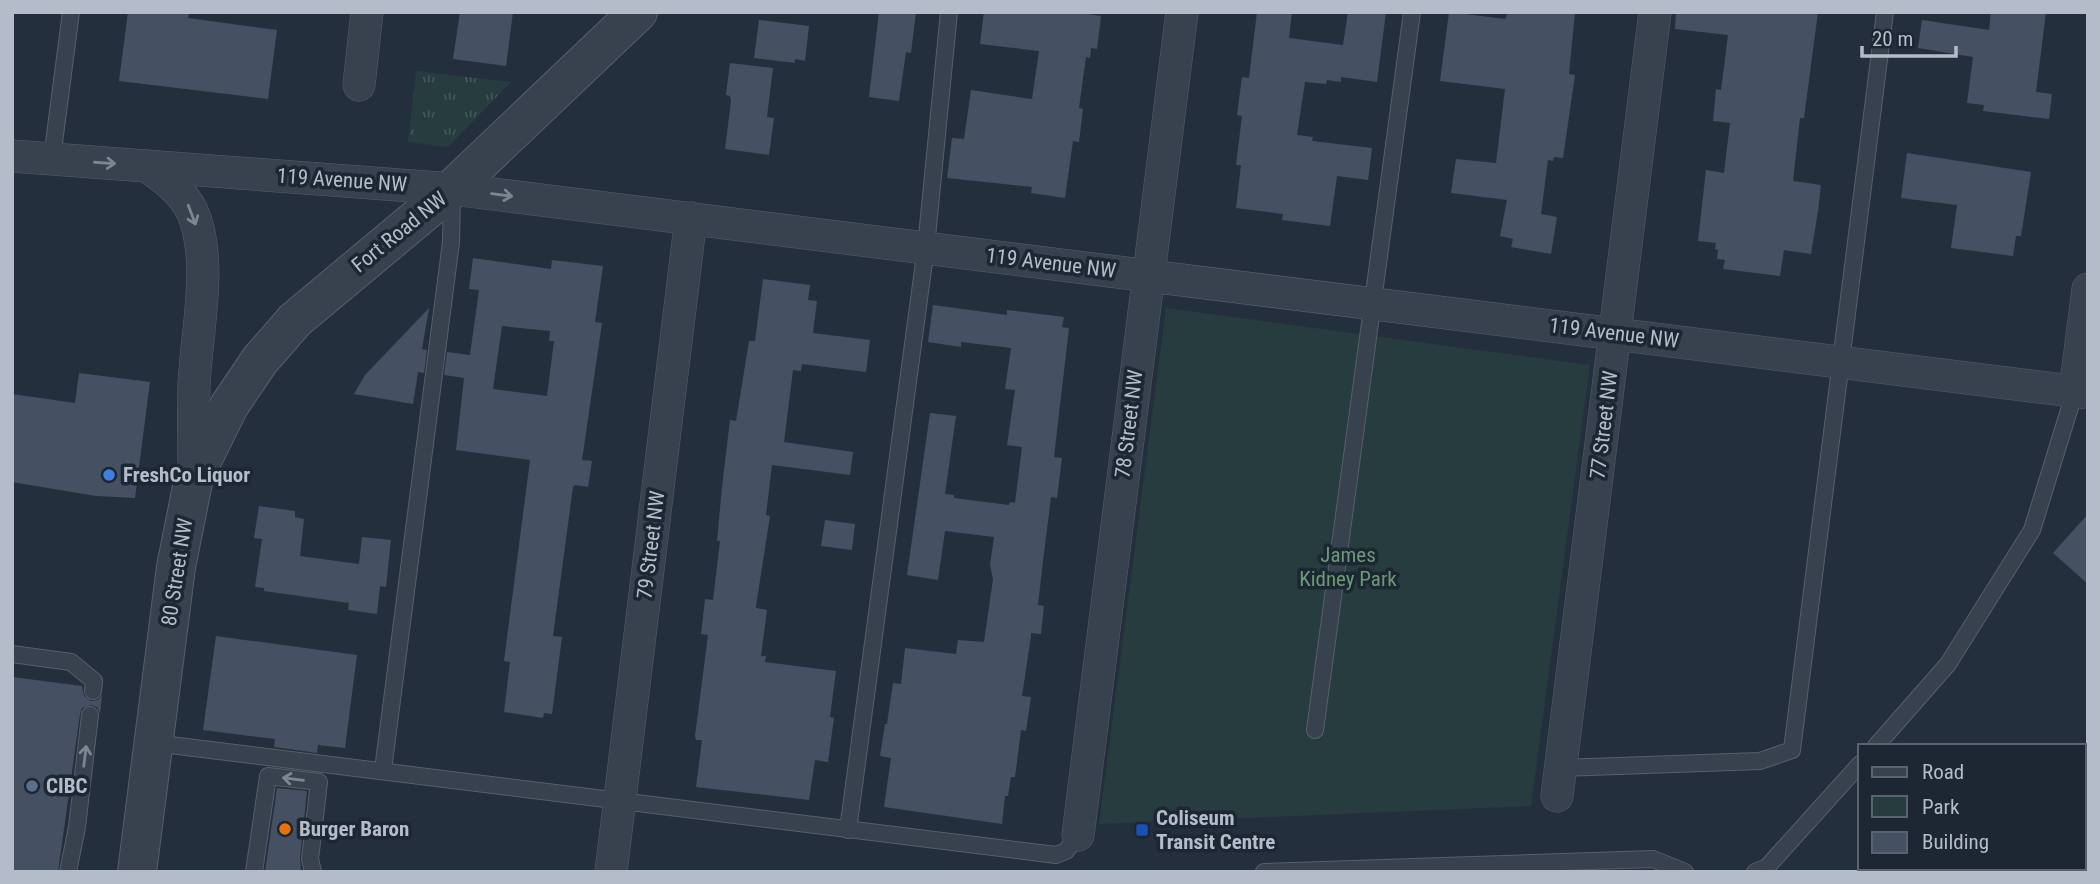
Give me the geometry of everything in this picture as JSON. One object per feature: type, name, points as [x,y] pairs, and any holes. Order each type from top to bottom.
[{"type":"street","points":[[359,85],[368,12]]},
{"type":"street","name":"Fort Road NW","points":[[194,477],[229,407],[260,360],[295,320],[452,189],[638,12]]},
{"type":"street","name":"78 Street NW","points":[[1077,835],[1182,12]]},
{"type":"street","name":"77 Street NW","points":[[1559,782],[1655,12]]},
{"type":"street","name":"119 Avenue NW","points":[[12,156],[452,189],[2081,392]]},
{"type":"street","name":"80 Street NW","points":[[137,872],[176,567],[194,477],[194,385],[201,289],[199,237],[192,212],[183,196],[147,166]]},
{"type":"street","name":"79 Street NW","points":[[611,872],[691,218]]},
{"type":"street","points":[[2081,392],[2088,289]]},
{"type":"lane","points":[[52,158],[71,12]]},
{"type":"lane","points":[[848,830],[926,247],[949,12]]},
{"type":"lane","points":[[1315,730],[1412,12]]},
{"type":"lane","points":[[1559,782],[1760,761],[1793,750],[1885,12]]},
{"type":"lane","points":[[383,770],[451,242],[452,189]]},
{"type":"lane","points":[[1878,744],[1948,664],[2032,530],[2081,392]]},
{"type":"lane","points":[[12,654],[71,662],[94,681],[93,691]]},
{"type":"lane","points":[[68,872],[77,827],[90,715]]},
{"type":"lane","points":[[153,743],[1056,855],[1066,851],[1077,835]]},
{"type":"lane","points":[[1755,872],[1767,867],[1858,766]]},
{"type":"lane","points":[[254,872],[268,776],[319,782],[310,859],[313,872]]},
{"type":"lane","points":[[1264,872],[1653,859],[1685,872]]},
{"type":"green space","points":[[416,71],[511,82],[448,147],[408,142]]},
{"type":"green space","name":"James Kidney Park","points":[[1166,308],[1590,365],[1531,806],[1099,824]]},
{"type":"building","points":[[128,12],[189,12],[188,18],[277,30],[268,99],[119,81]]},
{"type":"building","points":[[460,12],[513,12],[506,66],[453,59]]},
{"type":"building","points":[[879,12],[916,12],[911,53],[906,52],[899,101],[869,97]]},
{"type":"building","points":[[984,12],[1074,12],[1101,16],[1097,49],[1091,48],[1090,58],[1086,57],[1079,108],[1083,109],[1079,142],[1073,141],[1065,198],[1031,193],[1032,187],[947,178],[952,138],[964,139],[971,90],[1032,99],[1039,51],[980,44]]},
{"type":"building","points":[[1257,12],[1292,12],[1289,38],[1343,45],[1348,12],[1386,12],[1377,82],[1341,77],[1341,82],[1305,82],[1297,135],[1313,137],[1312,141],[1372,148],[1368,180],[1337,176],[1330,226],[1282,220],[1283,214],[1236,208],[1241,165],[1236,165],[1242,116],[1237,115],[1242,77],[1249,78]]},
{"type":"building","points":[[1449,12],[1505,19],[1508,12],[1575,12],[1569,74],[1575,75],[1563,158],[1554,157],[1553,161],[1548,160],[1541,214],[1557,217],[1551,254],[1511,247],[1513,239],[1500,236],[1507,200],[1451,193],[1456,159],[1496,163],[1505,89],[1440,81]]},
{"type":"building","points":[[1676,12],[1818,12],[1804,118],[1800,118],[1793,181],[1821,185],[1818,211],[1811,254],[1784,250],[1780,276],[1723,269],[1725,260],[1717,259],[1716,243],[1698,241],[1706,170],[1724,173],[1730,123],[1713,121],[1716,89],[1721,90],[1728,35],[1675,29]]},
{"type":"building","points":[[1991,12],[2046,12],[2036,92],[2052,94],[2049,119],[1983,111],[1984,105],[1967,103],[1973,57],[1918,48],[1922,20],[1989,30]]},
{"type":"building","points":[[759,20],[809,26],[805,61],[795,59],[795,63],[754,58]]},
{"type":"building","points":[[730,63],[773,68],[767,117],[774,118],[769,155],[725,149],[731,101],[730,96],[726,95]]},
{"type":"building","points":[[1907,153],[2031,172],[2021,236],[2016,236],[2013,256],[1951,248],[1957,205],[1901,198]]},
{"type":"building","points":[[473,258],[551,269],[552,260],[603,266],[595,322],[602,323],[582,460],[592,461],[588,487],[573,487],[553,636],[562,637],[552,714],[544,713],[543,718],[504,712],[510,662],[504,661],[530,460],[456,450],[464,378],[444,375],[447,352],[470,355],[479,290],[469,289]],"holes":[[[502,326],[550,331],[549,341],[554,341],[547,396],[493,389]]]},
{"type":"building","points":[[763,279],[810,285],[808,300],[817,301],[813,333],[870,340],[866,372],[802,364],[801,371],[793,370],[784,442],[853,452],[850,475],[772,465],[766,515],[770,516],[756,606],[767,610],[761,656],[766,656],[765,662],[836,671],[830,717],[834,718],[828,762],[815,760],[809,800],[696,787],[702,740],[696,740],[695,736],[708,635],[701,634],[705,599],[713,600],[730,420],[736,421],[749,341],[755,341]]},
{"type":"building","points":[[933,305],[1007,315],[1007,310],[1064,317],[1062,327],[1069,328],[1054,457],[1062,458],[1057,498],[1051,497],[1038,605],[1044,606],[1041,634],[1031,633],[1022,696],[1031,697],[1026,731],[1021,730],[1015,777],[1011,777],[1008,796],[1005,796],[1002,824],[884,807],[891,758],[880,756],[893,683],[901,684],[905,648],[956,654],[958,640],[984,642],[993,579],[990,565],[994,537],[945,531],[938,580],[907,575],[930,413],[956,416],[945,494],[954,495],[954,498],[1009,505],[1010,502],[1015,503],[1022,447],[1007,445],[1015,390],[1005,389],[1011,348],[961,342],[961,347],[928,342]]},
{"type":"building","points":[[429,308],[422,349],[427,350],[424,373],[418,372],[413,404],[354,394],[365,375]]},
{"type":"building","points":[[79,373],[150,382],[135,498],[96,496],[12,482],[12,394],[75,403]]},
{"type":"building","points":[[259,506],[295,511],[295,517],[304,519],[300,556],[359,564],[362,537],[391,540],[386,587],[380,586],[377,614],[348,610],[349,603],[264,591],[264,588],[255,587],[262,539],[254,538]]},
{"type":"building","points":[[2088,514],[2088,584],[2053,553]]},
{"type":"building","points":[[825,520],[855,524],[852,550],[821,546]]},
{"type":"building","points":[[216,636],[357,655],[345,748],[318,745],[317,753],[274,747],[275,739],[203,730]]},
{"type":"building","points":[[12,677],[82,686],[84,696],[91,701],[98,700],[102,695],[100,714],[97,707],[91,705],[82,708],[80,714],[58,872],[12,870]]},
{"type":"building","name":"Burger Baron","points":[[277,788],[307,791],[301,872],[265,872]]},
{"type":"tram line","points":[[2084,872],[2088,868]]},
{"type":"place","name":"FreshCo Liquor","points":[[109,475]]},
{"type":"place","name":"CIBC","points":[[32,786]]},
{"type":"place","name":"Burger Baron","points":[[285,829]]},
{"type":"place","name":"Coliseum Transit Centre","points":[[1142,830]]}]
